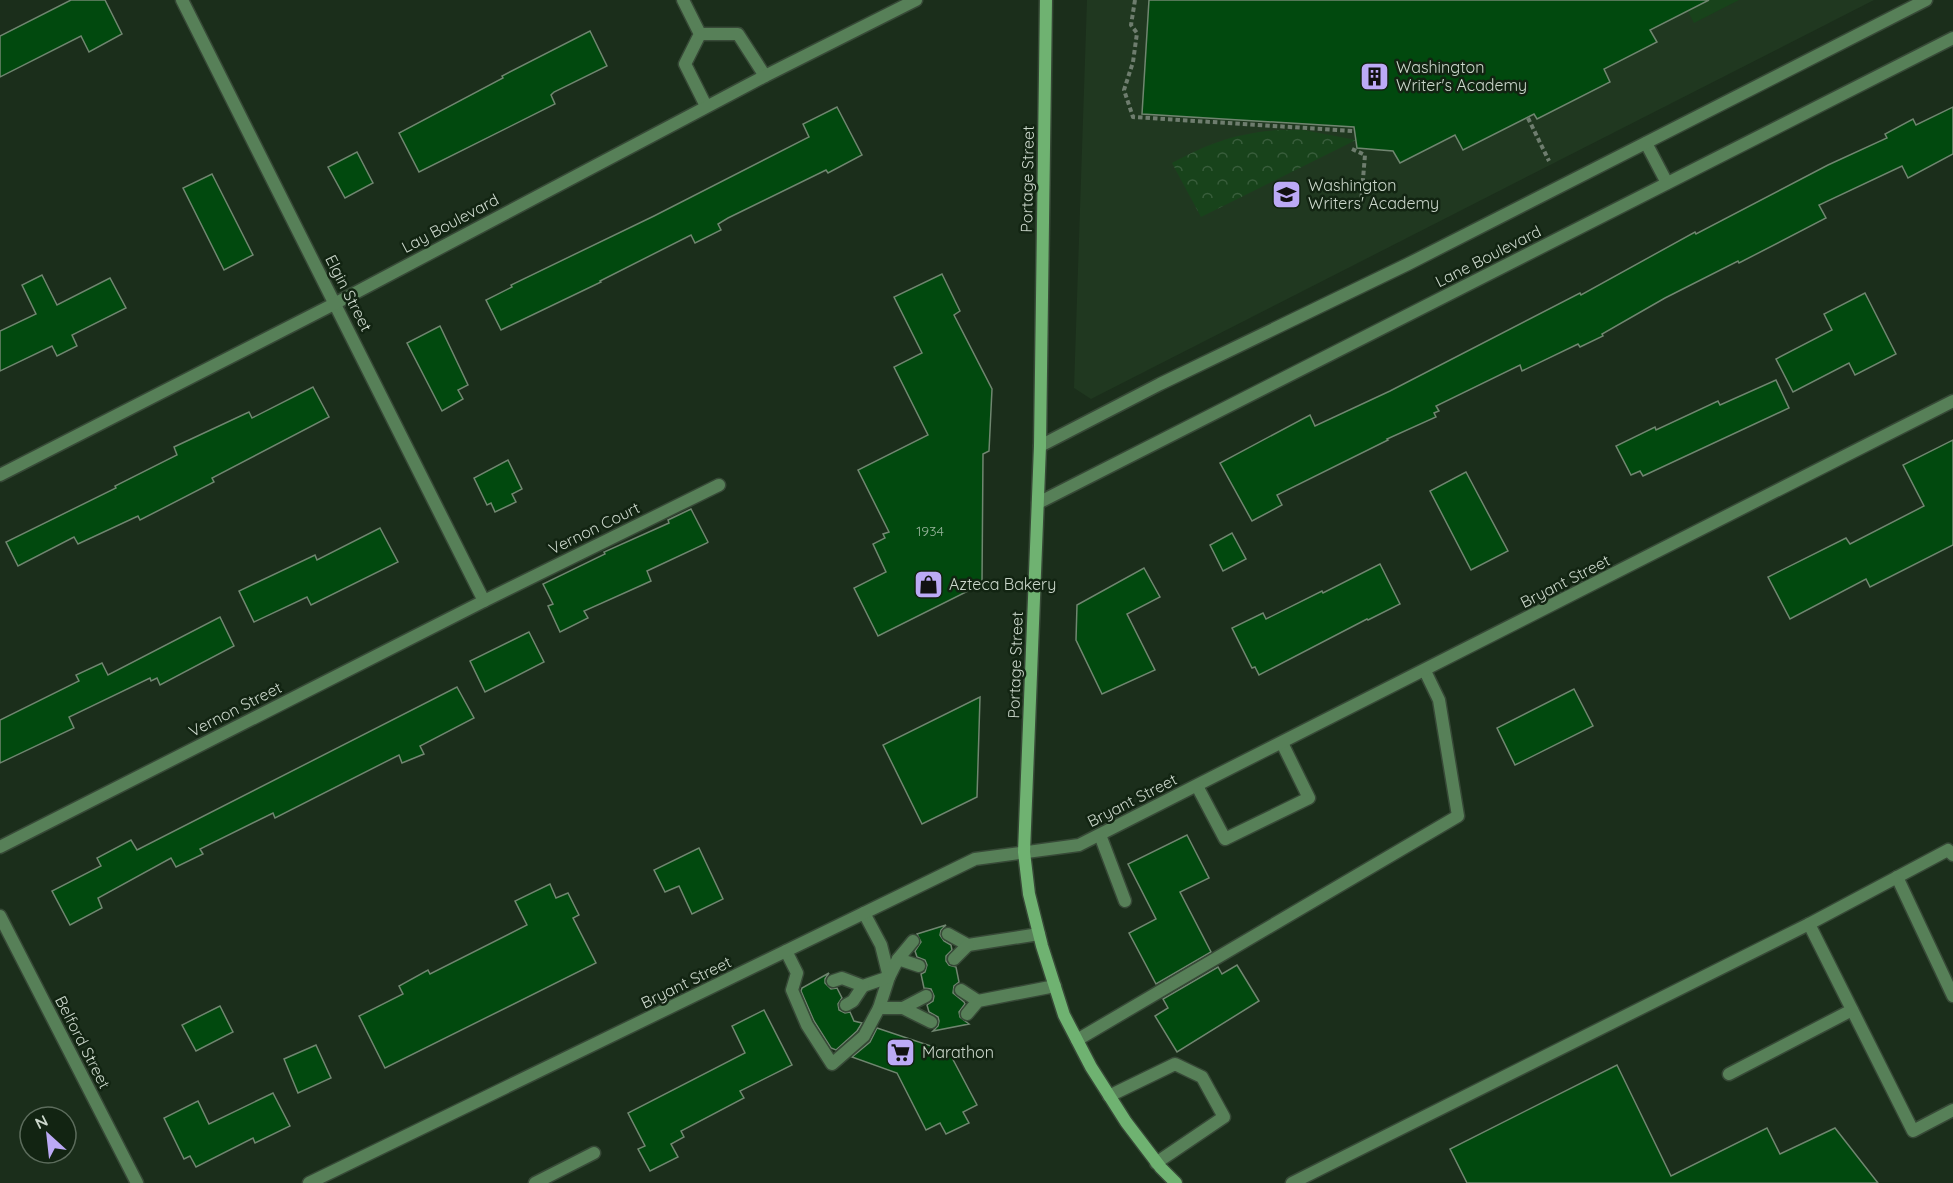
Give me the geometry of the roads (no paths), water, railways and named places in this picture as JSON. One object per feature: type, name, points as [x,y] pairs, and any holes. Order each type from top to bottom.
[{"type":"main road","name":"Portage Street","points":[[1046,0],[1040,446],[1024,852],[1029,894],[1039,934],[1065,1015],[1091,1067],[1110,1096],[1156,1163],[1176,1183]]},
{"type":"street","name":"Elgin Street","points":[[182,0],[484,601]]},
{"type":"street","points":[[683,0],[700,34]]},
{"type":"street","name":"Lay Boulevard","points":[[0,476],[336,303],[706,106],[916,0]]},
{"type":"street","name":"Lane Boulevard","points":[[1040,446],[1160,384],[1408,264],[1926,0]]},
{"type":"street","points":[[700,34],[738,34],[765,76]]},
{"type":"street","points":[[700,34],[685,64],[706,106]]},
{"type":"street","name":"Lane Boulevard","points":[[1038,503],[1953,38]]},
{"type":"street","points":[[1646,143],[1667,183]]},
{"type":"street","name":"Bryant Street","points":[[309,1183],[975,859],[1079,845],[1953,401]]},
{"type":"street","name":"Vernon Court","points":[[484,601],[719,484]]},
{"type":"street","name":"Vernon Street","points":[[0,847],[484,601]]},
{"type":"street","points":[[1077,1040],[1458,816],[1439,700],[1425,671]]},
{"type":"street","points":[[1197,786],[1225,839],[1309,798],[1282,743]]},
{"type":"street","points":[[1100,835],[1125,901]]},
{"type":"street","points":[[1292,1183],[1809,924],[1948,850],[1953,855]]},
{"type":"street","points":[[1897,877],[1953,996]]},
{"type":"street","points":[[864,913],[881,945],[889,977]]},
{"type":"street","name":"Belford Street","points":[[0,916],[137,1183]]},
{"type":"street","points":[[1809,924],[1913,1131],[1953,1110]]},
{"type":"street","points":[[948,934],[968,945]]},
{"type":"street","points":[[954,958],[968,945],[1039,934]]},
{"type":"street","points":[[786,951],[797,973],[792,990],[799,999],[832,1064],[864,1036],[879,1008],[889,977],[898,959],[913,941]]},
{"type":"street","points":[[898,959],[919,966]]},
{"type":"street","points":[[846,1005],[853,1001],[863,986],[889,977]]},
{"type":"street","points":[[833,981],[842,978],[863,986]]},
{"type":"street","points":[[967,1014],[978,1001],[1055,986]]},
{"type":"street","points":[[961,990],[978,1001]]},
{"type":"street","points":[[903,1008],[926,996]]},
{"type":"street","points":[[879,1008],[903,1008],[931,1022]]},
{"type":"street","points":[[1729,1074],[1852,1010]]},
{"type":"street","points":[[1110,1096],[1175,1064],[1202,1077],[1224,1117],[1156,1163]]},
{"type":"street","points":[[535,1183],[594,1153]]},
{"type":"place","name":"Washington Writer's Academy","points":[[1375,76]]},
{"type":"place","name":"Washington Writers' Academy","points":[[1287,194]]},
{"type":"place","name":"Azteca Bakery","points":[[928,584]]},
{"type":"place","name":"Marathon","points":[[901,1052]]}]
